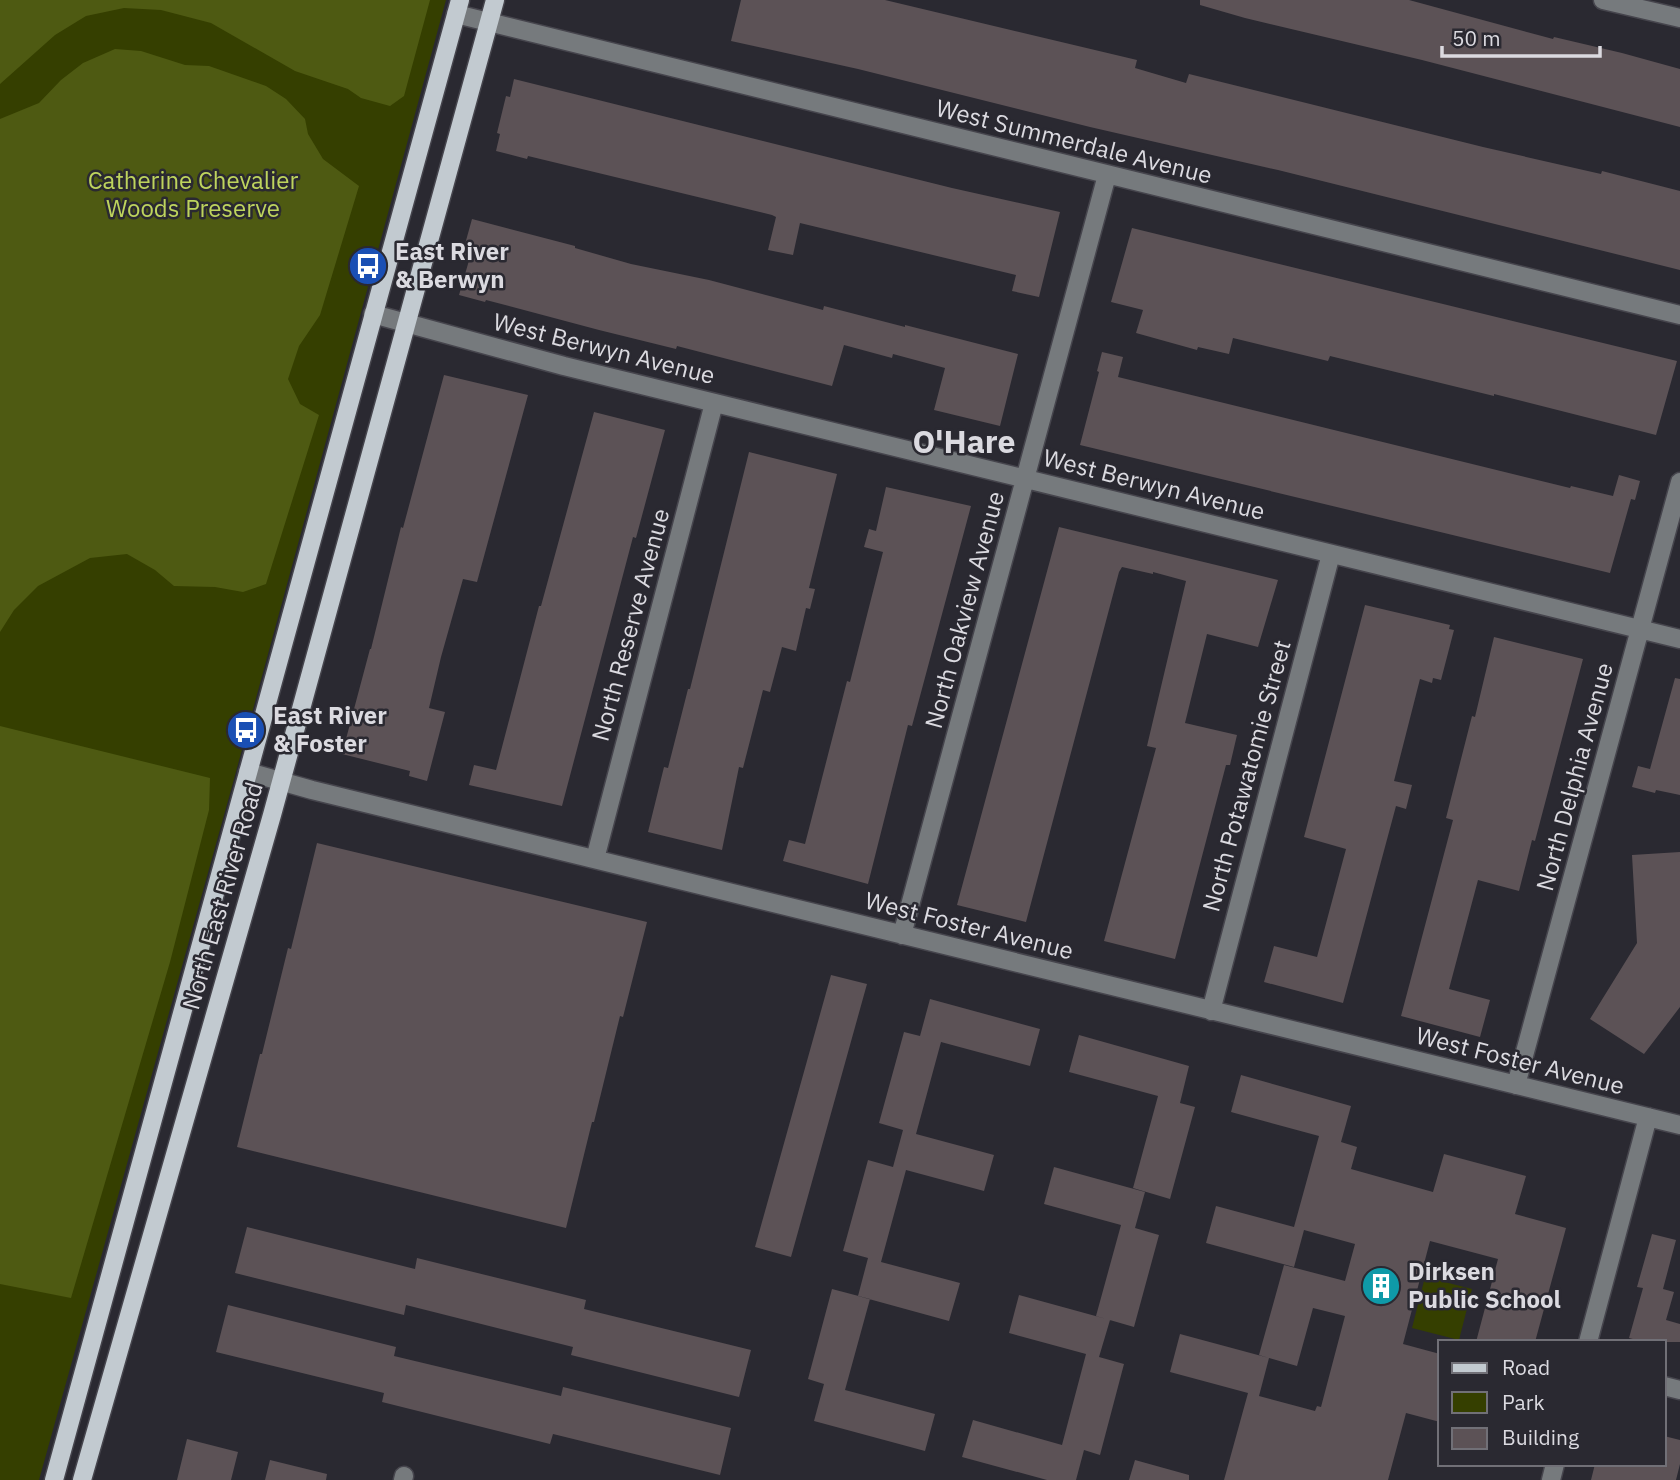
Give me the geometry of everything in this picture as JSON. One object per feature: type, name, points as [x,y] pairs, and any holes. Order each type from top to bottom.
[{"type":"main road","name":"North East River Road","points":[[82,1480],[281,782],[495,0]]},
{"type":"main road","name":"North East River Road","points":[[54,1480],[458,7]]},
{"type":"street","points":[[1603,0],[1680,18]]},
{"type":"street","name":"West Summerdale Avenue","points":[[458,7],[489,22],[1680,315]]},
{"type":"street","name":"North Oakview Avenue","points":[[902,935],[1107,176]]},
{"type":"street","name":"West Berwyn Avenue","points":[[373,314],[564,366],[1680,639]]},
{"type":"street","name":"North Reserve Avenue","points":[[595,859],[714,403]]},
{"type":"street","name":"North Delphia Avenue","points":[[1517,1085],[1680,482]]},
{"type":"street","name":"North Potawatomie Street","points":[[1212,1011],[1331,554]]},
{"type":"street","name":"West Foster Avenue","points":[[247,772],[1680,1125]]},
{"type":"street","points":[[1589,1340],[1648,1117]]},
{"type":"green space","name":"Catherine Chevalier Woods Preserve","points":[[0,0],[446,0],[231,790],[39,1480],[0,1480]]},
{"type":"green space","points":[[0,0],[430,0],[404,96],[390,106],[361,98],[348,89],[295,71],[211,23],[161,10],[124,8],[86,16],[55,35],[0,84]]},
{"type":"green space","points":[[115,49],[141,51],[185,65],[209,66],[266,86],[286,99],[305,119],[308,134],[323,159],[359,186],[320,315],[299,346],[288,379],[300,404],[319,415],[266,584],[243,592],[215,587],[174,586],[155,570],[127,554],[90,558],[38,586],[14,610],[0,632],[0,119],[39,103],[61,80],[83,63]]},
{"type":"green space","points":[[0,726],[210,778],[209,810],[170,962],[71,1298],[0,1284]]},
{"type":"green space","points":[[1425,1277],[1472,1289],[1459,1340],[1412,1328]]},
{"type":"building","points":[[741,0],[885,0],[1137,60],[1135,68],[1186,83],[1189,74],[1483,147],[1601,174],[1602,171],[1680,191],[1680,270],[1278,170],[731,41]]},
{"type":"building","points":[[1200,0],[1409,0],[1553,39],[1554,37],[1622,53],[1680,69],[1680,127],[1422,60],[1245,18],[1200,5]]},
{"type":"building","points":[[514,79],[952,188],[1060,212],[1039,297],[1012,291],[1016,275],[800,223],[793,255],[768,250],[776,217],[772,215],[528,156],[527,159],[496,151],[500,134],[497,133],[506,96],[510,97]]},
{"type":"building","points":[[472,219],[631,264],[709,280],[823,310],[824,306],[1018,354],[1000,426],[934,410],[945,368],[893,354],[892,358],[844,345],[832,386],[677,346],[676,349],[459,295],[470,257],[462,255]]},
{"type":"building","points":[[1132,228],[1677,361],[1656,435],[1330,356],[1328,361],[1233,338],[1229,354],[1198,347],[1197,350],[1136,333],[1143,310],[1111,302]]},
{"type":"building","points":[[1102,352],[1123,357],[1118,377],[1570,488],[1571,486],[1613,496],[1619,475],[1640,481],[1635,500],[1631,499],[1610,573],[1080,445]]},
{"type":"building","points":[[444,375],[528,395],[477,582],[463,579],[441,657],[429,708],[445,712],[427,781],[409,776],[410,771],[342,754]]},
{"type":"building","points":[[594,412],[665,430],[636,538],[633,537],[562,806],[469,785],[474,765],[496,770]]},
{"type":"building","points":[[749,452],[837,474],[809,588],[815,589],[810,609],[806,608],[796,651],[782,647],[770,692],[763,690],[743,768],[739,767],[722,850],[648,832],[664,767],[668,768],[690,689]]},
{"type":"building","points":[[886,487],[971,506],[912,726],[908,725],[868,884],[783,861],[789,840],[805,844],[847,681],[850,682],[883,552],[864,547],[869,529],[876,531]]},
{"type":"building","points":[[1059,527],[1278,580],[1258,647],[1207,634],[1185,723],[1237,735],[1230,765],[1226,765],[1175,959],[1104,941],[1156,748],[1147,746],[1186,581],[1153,572],[1122,567],[1119,572],[1026,922],[957,905]]},
{"type":"building","points":[[1365,605],[1450,625],[1449,629],[1454,630],[1441,680],[1433,678],[1432,683],[1420,679],[1394,781],[1412,785],[1406,809],[1396,806],[1343,1003],[1264,982],[1274,946],[1317,957],[1346,849],[1304,837]]},
{"type":"building","points":[[1494,637],[1583,659],[1535,841],[1532,840],[1519,891],[1478,880],[1449,989],[1490,1000],[1480,1037],[1401,1016],[1453,820],[1446,818],[1472,716],[1475,717]]},
{"type":"building","points":[[1675,678],[1680,679],[1680,795],[1656,790],[1655,793],[1632,787],[1638,766],[1650,769]]},
{"type":"building","points":[[317,843],[647,922],[566,1228],[237,1147]]},
{"type":"building","points":[[1680,852],[1680,1007],[1644,1054],[1590,1019],[1637,943],[1632,855]]},
{"type":"building","points":[[831,975],[867,984],[791,1257],[755,1247]]},
{"type":"building","points":[[930,999],[1040,1029],[1030,1066],[941,1042],[916,1134],[994,1155],[984,1191],[906,1170],[881,1262],[960,1283],[949,1321],[858,1296],[868,1258],[843,1251],[868,1160],[893,1167],[903,1130],[879,1123],[904,1032],[920,1036]]},
{"type":"building","points":[[1079,1035],[1189,1066],[1180,1103],[1195,1107],[1170,1199],[1133,1188],[1158,1096],[1069,1072]]},
{"type":"building","points":[[1241,1075],[1351,1106],[1341,1142],[1357,1147],[1351,1169],[1433,1192],[1444,1154],[1526,1176],[1515,1214],[1566,1228],[1536,1340],[1477,1340],[1498,1259],[1430,1241],[1403,1344],[1438,1353],[1438,1421],[1406,1413],[1388,1480],[1224,1480],[1248,1393],[1170,1372],[1180,1334],[1269,1358],[1259,1355],[1284,1265],[1345,1281],[1355,1244],[1304,1230],[1294,1267],[1206,1243],[1216,1206],[1294,1227],[1319,1136],[1231,1112]],"holes":[[[1313,1308],[1345,1316],[1321,1407],[1317,1406],[1315,1411],[1259,1396],[1269,1358],[1297,1366]]]},
{"type":"building","points":[[1054,1167],[1145,1192],[1135,1228],[1159,1235],[1134,1327],[1096,1316],[1121,1225],[1044,1204]]},
{"type":"building","points":[[247,1227],[415,1269],[417,1258],[586,1300],[584,1309],[751,1350],[739,1397],[571,1355],[573,1347],[406,1305],[404,1315],[235,1273]]},
{"type":"building","points":[[1652,1234],[1676,1240],[1663,1289],[1674,1292],[1666,1320],[1680,1324],[1680,1342],[1629,1338],[1643,1288],[1637,1287]]},
{"type":"building","points":[[832,1289],[870,1299],[845,1390],[935,1414],[925,1451],[814,1421],[824,1384],[808,1379]]},
{"type":"building","points":[[1019,1295],[1110,1320],[1099,1357],[1124,1364],[1100,1455],[1084,1450],[1076,1480],[1047,1480],[962,1457],[973,1420],[1062,1445],[1086,1354],[1009,1333]]},
{"type":"building","points":[[228,1305],[396,1347],[394,1356],[561,1396],[563,1387],[731,1428],[720,1475],[553,1434],[550,1444],[382,1402],[384,1393],[216,1352]]},
{"type":"building","points":[[1666,1436],[1680,1440],[1680,1464],[1676,1480],[1591,1480],[1594,1466],[1666,1466]]},
{"type":"building","points":[[187,1439],[238,1452],[231,1480],[177,1480]]},
{"type":"building","points":[[270,1460],[327,1474],[326,1480],[265,1480]]},
{"type":"building","points":[[1135,1460],[1189,1475],[1189,1480],[1129,1480]]},
{"type":"place","name":"East River & Berwyn","points":[[368,266]]},
{"type":"place","name":"East River & Foster","points":[[246,730]]},
{"type":"place","name":"Dirksen Public School","points":[[1381,1286]]},
{"type":"district","name":"O'Hare","points":[[964,442]]}]
